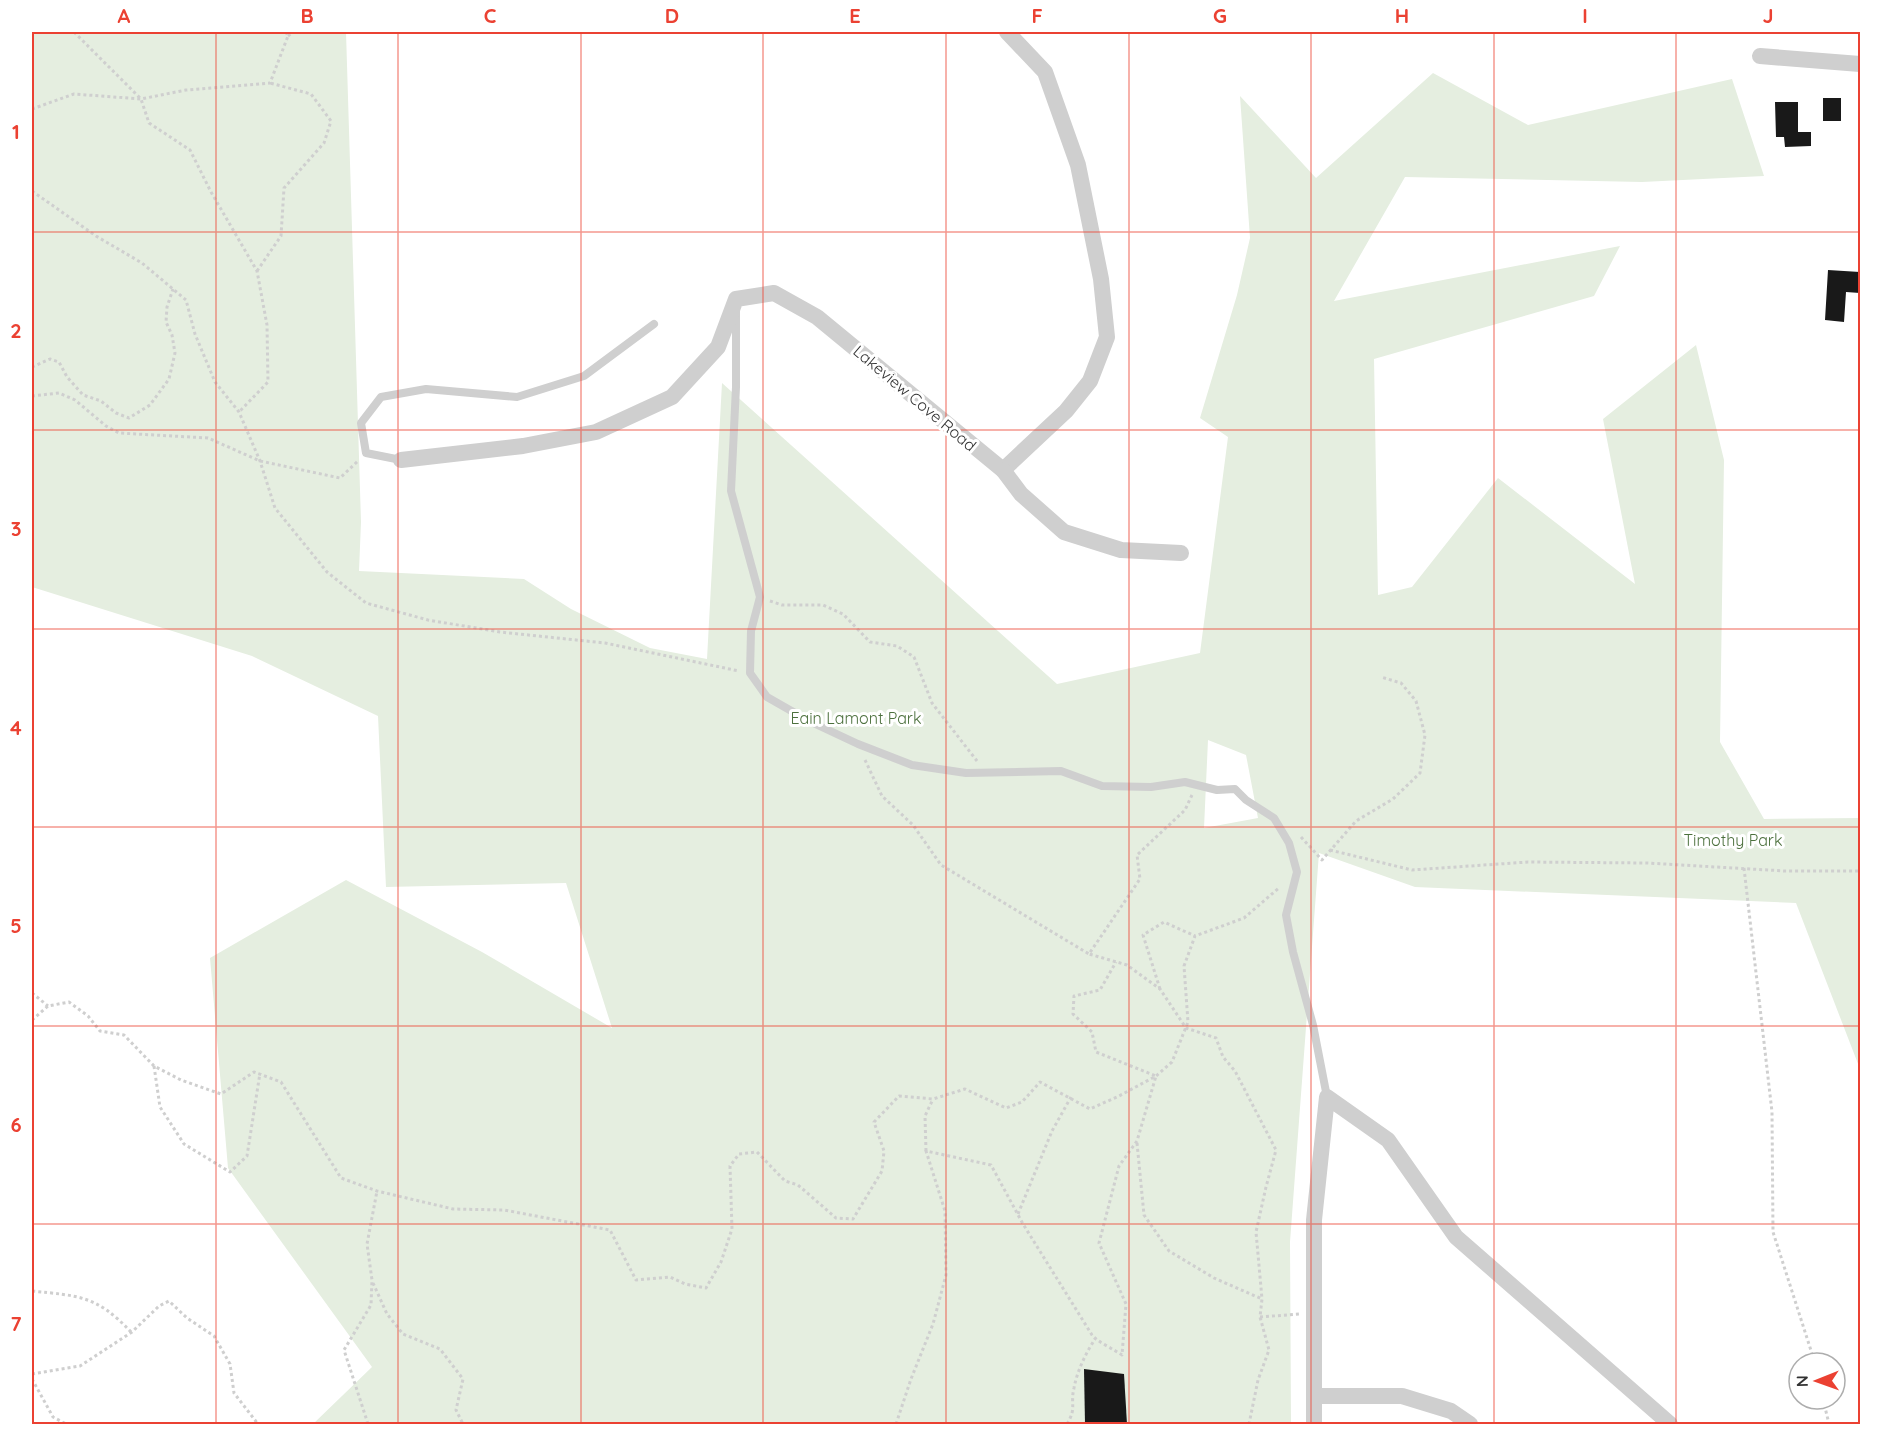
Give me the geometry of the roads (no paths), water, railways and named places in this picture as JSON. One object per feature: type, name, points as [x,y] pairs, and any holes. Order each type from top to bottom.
[{"type":"street","points":[[1003,470],[1066,411],[1090,381],[1107,337],[1101,279],[1078,165],[1045,72],[1007,32]]},
{"type":"street","points":[[1760,56],[1860,64]]},
{"type":"street","name":"Lakeview Cove Road","points":[[736,299],[774,293],[817,317],[1003,470],[1021,494],[1064,532],[1121,550],[1181,553]]},
{"type":"street","points":[[401,459],[523,446],[596,432],[672,397],[718,347],[736,299]]},
{"type":"street","points":[[1314,1425],[1314,1220],[1327,1097],[1388,1140],[1456,1237],[1670,1425]]},
{"type":"street","points":[[1314,1396],[1402,1396],[1450,1411],[1470,1425]]},
{"type":"lane","points":[[736,299],[736,387],[731,490],[760,597],[751,631],[750,673],[767,696],[810,721],[858,744],[912,765],[966,773],[1061,771],[1102,786],[1151,787],[1185,782],[1217,790],[1235,789],[1246,800],[1274,818],[1289,843],[1297,872],[1286,915],[1293,952],[1313,1025],[1327,1097]]},
{"type":"lane","points":[[401,459],[366,453],[362,423],[381,397],[426,389],[517,397],[584,376],[654,324]]},
{"type":"park label","name":"Eain Lamont Park","points":[[856,718]]},
{"type":"park label","name":"Timothy Park","points":[[1733,840]]}]
